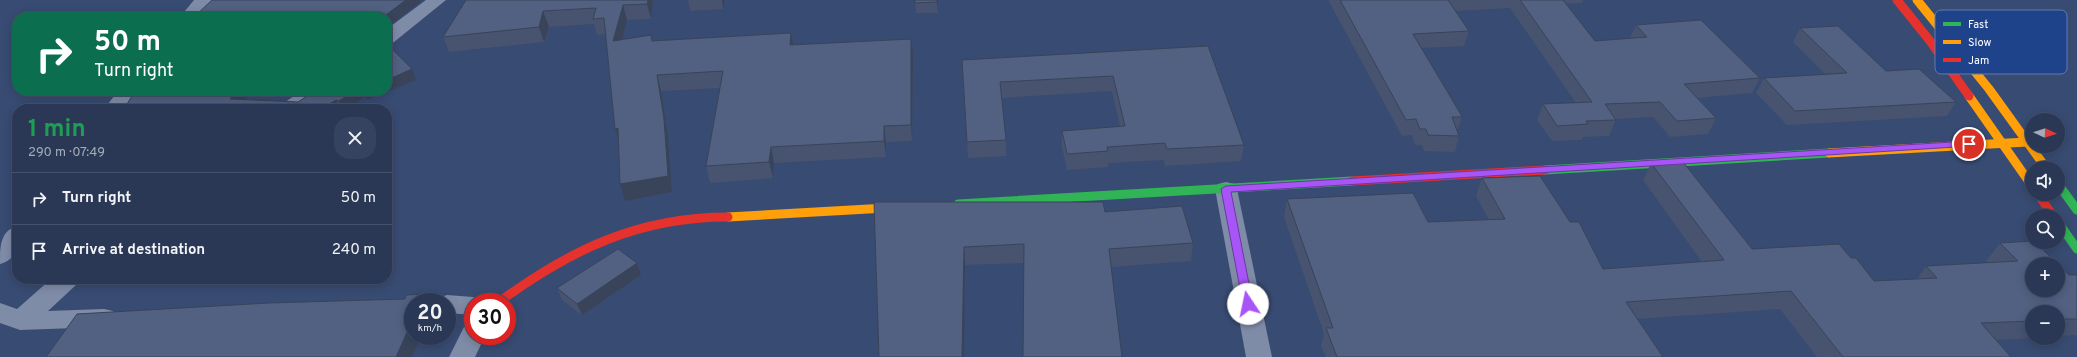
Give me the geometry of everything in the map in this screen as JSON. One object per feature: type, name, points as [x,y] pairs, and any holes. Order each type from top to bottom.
[{"type":"street","points":[[194,12],[204,0]]},
{"type":"street","points":[[392,34],[437,0]]},
{"type":"street","points":[[1897,0],[1935,49]]},
{"type":"street","points":[[1917,0],[1935,22]]},
{"type":"street","points":[[1953,74],[2025,176]]},
{"type":"street","points":[[1977,74],[2025,139]]},
{"type":"street","points":[[118,104],[124,96]]},
{"type":"street","points":[[295,104],[307,96]]},
{"type":"street","points":[[950,204],[1226,189],[2001,142],[2025,142]]},
{"type":"street","points":[[1226,189],[1259,357]]},
{"type":"street","points":[[2065,194],[2077,210]]},
{"type":"street","points":[[511,293],[532,278],[577,251],[613,236],[651,224],[682,219],[910,206]]},
{"type":"street","points":[[2065,232],[2077,249]]},
{"type":"street","points":[[0,256],[12,240]]},
{"type":"street","points":[[10,316],[59,284]]},
{"type":"street","points":[[10,316],[124,317]]},
{"type":"street","points":[[462,357],[468,345]]},
{"type":"building","points":[[212,0],[406,0],[390,12],[199,12]]},
{"type":"building","points":[[466,0],[648,0],[647,4],[623,5],[613,41],[651,35],[652,41],[791,33],[790,45],[911,39],[911,125],[884,126],[884,141],[771,147],[769,162],[706,166],[723,71],[657,75],[664,119],[668,176],[620,184],[618,128],[615,129],[604,18],[593,19],[596,8],[543,11],[539,27],[443,37]]},
{"type":"building","points":[[915,0],[937,0],[937,2],[915,3]]},
{"type":"building","points":[[1340,0],[1448,0],[1469,31],[1413,34],[1462,117],[1452,117],[1459,136],[1428,135],[1426,129],[1420,129],[1416,119],[1406,120]]},
{"type":"building","points":[[1520,0],[1563,0],[1595,41],[1647,37],[1636,25],[1701,20],[1760,78],[1684,84],[1716,118],[1677,121],[1660,102],[1605,104],[1616,120],[1586,121],[1588,124],[1557,126],[1543,104],[1592,102]]},
{"type":"building","points":[[1838,26],[1886,71],[1919,69],[1956,102],[1795,111],[1764,78],[1847,73],[1800,28]]},
{"type":"building","points":[[1208,46],[1244,145],[1167,149],[1165,143],[1107,147],[1108,151],[1067,154],[1062,131],[1125,126],[1113,76],[1000,82],[1006,140],[967,142],[962,60]]},
{"type":"building","points":[[392,49],[412,69],[392,78]]},
{"type":"building","points":[[132,96],[233,96],[230,99],[298,102],[307,96],[346,96],[339,101],[336,100],[329,104],[127,104]]},
{"type":"building","points":[[1683,162],[1752,249],[1839,244],[1851,258],[1856,258],[1874,281],[1937,278],[1926,266],[2018,261],[2000,243],[2025,241],[2025,249],[2042,249],[2051,257],[2025,257],[2025,297],[2065,297],[2065,271],[2069,275],[2077,275],[2077,319],[2065,319],[2065,305],[2025,305],[2025,321],[1981,323],[2011,357],[1843,357],[1791,291],[1626,302],[1663,357],[1337,357],[1326,328],[1333,328],[1287,199],[1413,193],[1428,222],[1505,219],[1482,178],[1540,176],[1570,222],[1579,222],[1603,269],[1724,260],[1651,163]]},
{"type":"building","points":[[874,202],[1103,202],[1105,212],[1182,206],[1193,243],[1109,249],[1122,357],[1023,357],[1024,244],[964,247],[962,357],[879,357]]},
{"type":"building","points":[[618,249],[637,263],[577,304],[557,288]]},
{"type":"building","points":[[404,299],[404,339],[396,357],[46,357],[77,314],[269,303]]},
{"type":"traffic: fast","points":[[1545,170],[1829,153]]},
{"type":"traffic: fast","points":[[958,204],[1352,181]]},
{"type":"traffic: fast","points":[[2065,194],[2077,210]]},
{"type":"traffic: fast","points":[[2065,232],[2077,249]]},
{"type":"traffic: slow","points":[[1917,0],[1935,22]]},
{"type":"traffic: slow","points":[[1977,74],[2041,161]]},
{"type":"traffic: slow","points":[[1969,96],[2025,176]]},
{"type":"traffic: slow","points":[[1829,153],[2025,142]]},
{"type":"traffic: slow","points":[[728,217],[904,207]]},
{"type":"traffic: jam","points":[[1897,0],[1935,48]]},
{"type":"traffic: jam","points":[[1953,74],[1969,96]]},
{"type":"traffic: jam","points":[[1352,181],[1545,170]]},
{"type":"traffic: jam","points":[[2043,201],[2048,209]]},
{"type":"traffic: jam","points":[[511,293],[563,260],[585,248],[609,238],[657,223],[688,218],[728,217]]},
{"type":"route","points":[[1248,304],[1226,189],[1969,144]]}]
